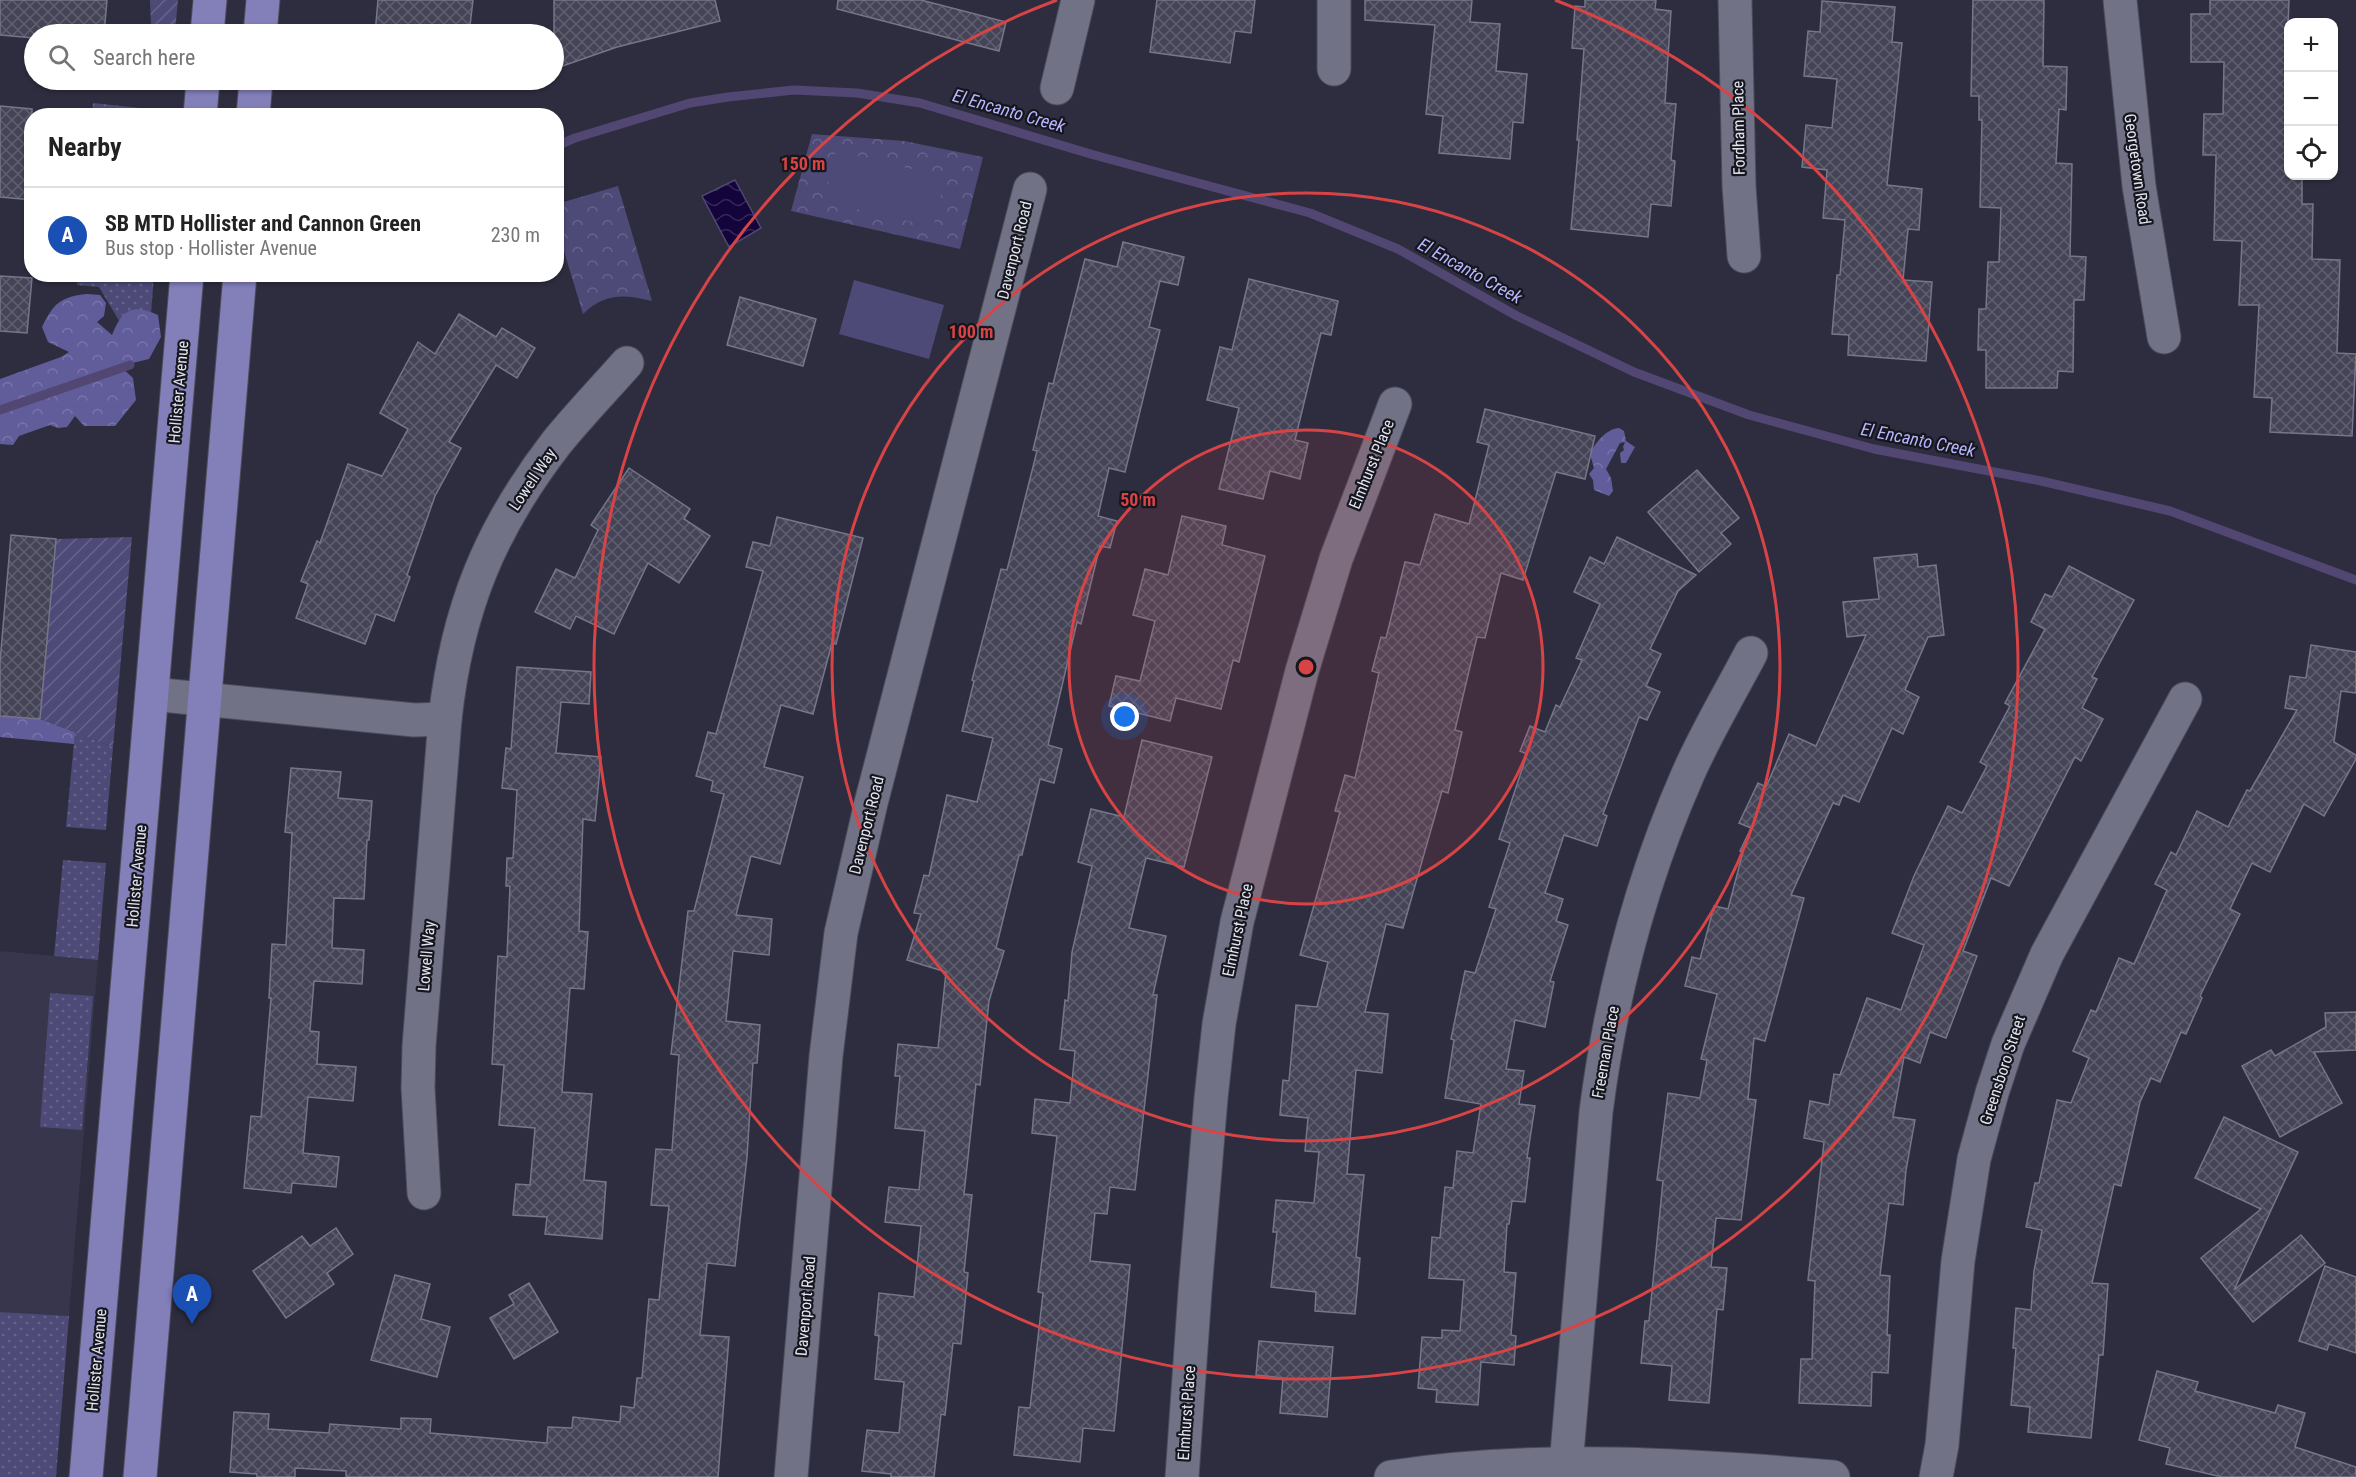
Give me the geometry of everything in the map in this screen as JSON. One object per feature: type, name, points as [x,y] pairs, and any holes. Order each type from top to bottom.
[{"type":"main road","points":[[208,24],[210,0]]},
{"type":"main road","points":[[261,24],[263,0]]},
{"type":"main road","points":[[201,108],[202,90]]},
{"type":"main road","points":[[254,108],[255,90]]},
{"type":"main road","name":"Hollister Avenue","points":[[86,1477],[186,282]]},
{"type":"main road","points":[[140,1477],[239,282]]},
{"type":"street","points":[[1057,88],[1078,0]]},
{"type":"street","points":[[1334,0],[1334,69]]},
{"type":"street","name":"Fordham Place","points":[[1735,0],[1739,186],[1744,256]]},
{"type":"street","name":"Georgetown Road","points":[[2120,0],[2139,186],[2164,338]]},
{"type":"street","name":"Davenport Road","points":[[791,1477],[827,1045],[841,933],[871,803],[1030,189]]},
{"type":"street","name":"Lowell Way","points":[[424,1193],[418,1088],[419,1046],[445,719],[463,617],[493,542],[511,509],[557,442],[627,363]]},
{"type":"street","name":"Elmhurst Place","points":[[1182,1477],[1211,1098],[1219,1024],[1237,922],[1302,671],[1336,559],[1395,404]]},
{"type":"street","name":"Freeman Place","points":[[1565,1470],[1596,1112],[1603,1056],[1620,970],[1640,902],[1674,808],[1698,752],[1751,653]]},
{"type":"street","points":[[152,694],[414,720],[445,719]]},
{"type":"street","name":"Greensboro Street","points":[[1936,1477],[1942,1446],[1959,1250],[1974,1159],[1992,1093],[2025,999],[2047,954],[2185,699]]},
{"type":"street","points":[[1391,1477],[1565,1470],[1760,1471],[1833,1477]]},
{"type":"shaded area","points":[[0,951],[98,960],[69,1316],[0,1312]]},
{"type":"green space","points":[[150,0],[178,0],[176,24],[151,24]]},
{"type":"green space","points":[[93,103],[140,108],[93,108]]},
{"type":"green space","points":[[812,134],[904,141],[983,157],[960,249],[791,211]]},
{"type":"green space","points":[[836,151],[945,177],[933,227],[824,201]]},
{"type":"green space","points":[[618,186],[652,301],[623,296],[615,297],[599,302],[583,314],[564,251],[564,202]]},
{"type":"green space","points":[[854,280],[944,305],[929,359],[839,334]]},
{"type":"green space","points":[[77,282],[153,282],[148,353],[137,351],[99,287],[77,285]]},
{"type":"green space","points":[[87,294],[100,295],[106,303],[104,316],[97,322],[112,335],[120,320],[129,311],[135,309],[158,315],[161,337],[149,359],[120,366],[133,378],[136,400],[115,426],[84,426],[75,416],[67,427],[58,428],[50,425],[19,436],[13,445],[0,444],[0,379],[69,352],[48,342],[42,327],[50,312],[64,299]]},
{"type":"green space","points":[[1619,428],[1624,431],[1626,441],[1635,447],[1626,463],[1621,463],[1620,453],[1624,450],[1625,442],[1620,443],[1606,469],[1611,478],[1613,491],[1609,496],[1594,490],[1593,480],[1589,474],[1594,468],[1590,454],[1602,437]]},
{"type":"green space","points":[[132,537],[113,747],[40,719],[56,539]]},
{"type":"green space","points":[[0,716],[40,719],[75,732],[74,744],[0,737]]},
{"type":"green space","points":[[75,732],[113,747],[106,830],[66,827]]},
{"type":"green space","points":[[63,860],[106,863],[98,960],[54,956]]},
{"type":"green space","points":[[50,993],[93,996],[82,1130],[40,1127]]},
{"type":"green space","points":[[0,1312],[69,1316],[56,1477],[0,1477]]},
{"type":"water","points":[[735,180],[761,228],[729,247],[702,196]]},
{"type":"building","points":[[0,0],[107,0],[105,24],[24,24],[24,37],[0,35]]},
{"type":"building","points":[[378,0],[473,0],[470,24],[376,24]]},
{"type":"building","points":[[554,0],[715,0],[720,21],[617,47],[564,66],[564,24],[554,24]]},
{"type":"building","points":[[838,0],[921,0],[1006,22],[999,51],[837,9]]},
{"type":"building","points":[[1157,0],[1255,0],[1251,33],[1235,31],[1230,63],[1150,52]]},
{"type":"building","points":[[1365,0],[1472,0],[1470,22],[1500,24],[1496,71],[1527,74],[1523,123],[1513,122],[1510,159],[1439,153],[1443,116],[1426,114],[1435,25],[1365,20]]},
{"type":"building","points":[[1585,0],[1656,0],[1655,9],[1671,11],[1665,103],[1676,104],[1671,160],[1675,161],[1671,206],[1651,204],[1648,237],[1571,229],[1584,49],[1572,48],[1575,6],[1585,7]]},
{"type":"building","points":[[1973,0],[2044,0],[2043,66],[2067,67],[2066,110],[2059,109],[2056,163],[2072,164],[2070,256],[2086,257],[2084,300],[2074,300],[2073,372],[2058,371],[2057,388],[1986,388],[1986,350],[1978,350],[1979,309],[1986,309],[1988,262],[1999,262],[2001,208],[1980,207],[1982,120],[1979,120],[1979,96],[1971,96]]},
{"type":"building","points":[[2210,0],[2289,0],[2288,18],[2284,18],[2284,180],[2302,180],[2302,204],[2313,204],[2312,259],[2340,260],[2337,353],[2356,354],[2352,436],[2270,432],[2272,398],[2254,397],[2259,305],[2239,305],[2242,241],[2214,240],[2216,155],[2203,155],[2204,114],[2223,114],[2224,62],[2191,62],[2191,14],[2210,14]]},
{"type":"building","points":[[1822,1],[1895,7],[1892,42],[1902,43],[1887,185],[1922,189],[1919,230],[1908,229],[1903,280],[1932,282],[1926,361],[1848,355],[1849,335],[1832,334],[1845,220],[1823,218],[1827,170],[1802,167],[1806,125],[1832,128],[1837,79],[1804,76],[1808,31],[1820,32]]},
{"type":"building","points":[[0,106],[24,108],[24,199],[0,197]]},
{"type":"building","points":[[1123,242],[1184,257],[1178,285],[1160,281],[1149,327],[1160,330],[1125,472],[1109,468],[1098,516],[1117,521],[1110,548],[1100,546],[1081,624],[1077,622],[1048,745],[1062,749],[1054,783],[1040,779],[996,948],[1004,951],[989,1001],[980,1085],[976,1084],[964,1194],[972,1195],[964,1272],[968,1273],[961,1344],[953,1343],[945,1415],[941,1414],[934,1477],[891,1477],[891,1474],[862,1471],[867,1430],[899,1433],[904,1382],[875,1379],[879,1336],[875,1335],[879,1293],[914,1297],[921,1226],[885,1222],[889,1187],[919,1190],[925,1131],[895,1128],[900,1076],[895,1076],[898,1044],[938,1048],[946,972],[907,960],[921,914],[914,913],[924,875],[929,876],[947,795],[977,802],[993,738],[962,731],[974,681],[972,680],[1001,569],[1007,570],[1037,451],[1033,450],[1049,383],[1053,384],[1085,259],[1117,267]]},
{"type":"building","points":[[0,276],[24,278],[24,282],[32,282],[27,333],[0,331]]},
{"type":"building","points":[[1249,279],[1338,301],[1331,335],[1321,333],[1295,440],[1308,443],[1300,479],[1270,471],[1263,499],[1219,489],[1239,408],[1207,400],[1220,347],[1232,350]]},
{"type":"building","points":[[740,297],[816,319],[803,366],[727,345]]},
{"type":"building","points":[[459,314],[496,337],[502,328],[535,348],[517,378],[496,365],[449,442],[461,448],[435,496],[407,575],[410,577],[394,621],[376,614],[365,644],[296,618],[308,584],[301,581],[317,541],[320,543],[348,464],[382,476],[408,429],[380,413],[418,342],[435,354]]},
{"type":"building","points":[[1485,409],[1595,436],[1585,479],[1556,472],[1523,580],[1501,573],[1485,638],[1477,637],[1455,730],[1462,732],[1448,793],[1442,791],[1403,928],[1386,924],[1365,1012],[1388,1014],[1382,1073],[1356,1070],[1347,1174],[1364,1175],[1356,1257],[1360,1258],[1355,1314],[1315,1311],[1316,1292],[1271,1287],[1277,1232],[1273,1232],[1276,1200],[1314,1203],[1319,1152],[1305,1151],[1308,1118],[1280,1115],[1283,1080],[1289,1081],[1296,1005],[1317,1007],[1328,962],[1300,955],[1340,812],[1335,811],[1345,775],[1355,778],[1379,673],[1372,671],[1381,637],[1386,638],[1405,562],[1420,565],[1435,514],[1469,524],[1489,445],[1477,442]]},
{"type":"building","points":[[629,468],[690,509],[684,519],[710,536],[679,583],[648,563],[614,634],[576,616],[570,629],[535,612],[556,569],[575,578],[598,530],[591,525]]},
{"type":"building","points":[[1697,470],[1739,518],[1721,533],[1731,544],[1699,572],[1648,512]]},
{"type":"building","points":[[1182,516],[1226,526],[1222,545],[1265,556],[1239,662],[1233,660],[1221,709],[1176,698],[1170,721],[1109,706],[1116,676],[1140,681],[1155,621],[1133,615],[1145,569],[1168,575]]},
{"type":"building","points":[[777,517],[863,538],[836,644],[832,643],[813,714],[781,705],[764,767],[803,777],[780,864],[751,856],[736,915],[772,919],[769,955],[733,951],[726,1021],[760,1025],[757,1063],[753,1063],[747,1157],[735,1266],[707,1263],[700,1335],[729,1337],[718,1477],[346,1477],[346,1471],[295,1468],[295,1477],[257,1477],[257,1474],[230,1472],[234,1412],[269,1414],[268,1429],[329,1433],[330,1424],[401,1429],[401,1418],[431,1419],[430,1433],[547,1443],[548,1427],[572,1428],[573,1417],[620,1422],[621,1406],[634,1408],[637,1378],[642,1378],[649,1299],[659,1300],[669,1206],[651,1205],[656,1149],[672,1150],[679,1055],[671,1054],[688,911],[694,911],[724,794],[711,791],[713,781],[696,776],[708,732],[716,734],[763,571],[746,567],[753,542],[770,546]]},
{"type":"building","points":[[11,535],[56,539],[40,719],[0,716],[0,662]]},
{"type":"building","points":[[1617,537],[1696,575],[1678,591],[1650,649],[1661,654],[1646,686],[1660,692],[1647,720],[1639,717],[1603,814],[1607,816],[1597,846],[1564,835],[1545,893],[1563,899],[1556,921],[1568,925],[1550,981],[1554,982],[1545,1027],[1515,1020],[1506,1069],[1524,1071],[1519,1104],[1535,1106],[1527,1158],[1530,1158],[1525,1202],[1512,1201],[1509,1224],[1507,1224],[1504,1272],[1516,1273],[1511,1335],[1516,1336],[1514,1365],[1481,1362],[1478,1405],[1436,1402],[1437,1390],[1418,1388],[1422,1337],[1442,1338],[1442,1330],[1460,1331],[1464,1280],[1429,1278],[1432,1237],[1440,1238],[1445,1187],[1453,1188],[1457,1151],[1473,1153],[1481,1104],[1445,1098],[1454,1040],[1451,1039],[1465,971],[1475,973],[1496,909],[1489,907],[1510,843],[1499,839],[1527,754],[1520,751],[1530,726],[1545,732],[1556,705],[1560,707],[1582,660],[1576,658],[1600,604],[1574,592],[1590,557],[1604,564]]},
{"type":"building","points":[[1917,554],[1918,567],[1936,565],[1944,635],[1928,637],[1905,690],[1919,697],[1903,734],[1892,728],[1859,802],[1843,795],[1839,805],[1833,803],[1791,895],[1804,898],[1765,1041],[1754,1038],[1748,1099],[1756,1100],[1741,1220],[1716,1218],[1711,1267],[1727,1268],[1723,1310],[1717,1309],[1709,1403],[1669,1400],[1672,1366],[1641,1363],[1645,1321],[1649,1321],[1663,1181],[1657,1180],[1668,1093],[1700,1098],[1707,1060],[1701,1059],[1717,994],[1685,986],[1692,957],[1700,959],[1714,906],[1728,909],[1743,852],[1740,851],[1751,828],[1739,823],[1758,783],[1766,787],[1789,734],[1816,746],[1866,635],[1847,637],[1843,602],[1879,599],[1874,558]]},
{"type":"building","points":[[2069,566],[2134,600],[2092,677],[2097,679],[2082,708],[2103,719],[2081,761],[2075,757],[2009,886],[1991,878],[1963,951],[1977,956],[1946,1038],[1930,1032],[1920,1063],[1904,1057],[1893,1117],[1915,1120],[1906,1170],[1903,1205],[1889,1203],[1880,1275],[1890,1276],[1888,1373],[1872,1372],[1871,1406],[1799,1403],[1801,1359],[1812,1359],[1815,1281],[1808,1280],[1824,1142],[1804,1138],[1810,1101],[1829,1105],[1834,1074],[1840,1075],[1867,998],[1901,1010],[1924,945],[1892,933],[1914,876],[1948,806],[1962,813],[1987,766],[1980,762],[2010,706],[2005,703],[2045,629],[2031,622],[2045,594],[2052,597]]},
{"type":"building","points":[[2311,645],[2356,652],[2356,693],[2341,691],[2334,742],[2356,755],[2356,759],[2324,816],[2304,804],[2270,872],[2252,863],[2230,909],[2240,914],[2200,996],[2202,998],[2186,1034],[2181,1032],[2160,1082],[2151,1078],[2140,1102],[2121,1186],[2114,1184],[2092,1283],[2108,1284],[2103,1355],[2099,1355],[2091,1438],[2028,1432],[2030,1407],[2011,1405],[2016,1348],[2013,1348],[2016,1308],[2031,1310],[2034,1271],[2042,1230],[2026,1227],[2035,1183],[2039,1183],[2057,1100],[2071,1103],[2089,1058],[2073,1051],[2091,1010],[2096,1012],[2119,958],[2134,964],[2167,890],[2155,884],[2171,852],[2176,855],[2197,811],[2228,827],[2247,790],[2250,791],[2297,710],[2285,708],[2290,676],[2306,678]]},
{"type":"building","points":[[517,667],[591,672],[589,704],[561,702],[556,753],[601,757],[595,821],[583,819],[579,931],[588,932],[584,989],[570,988],[562,1092],[592,1094],[584,1180],[606,1182],[602,1239],[545,1234],[547,1217],[513,1215],[516,1184],[530,1185],[535,1128],[499,1125],[504,1065],[492,1064],[498,956],[507,957],[510,886],[506,886],[507,858],[513,858],[517,790],[502,788],[506,748],[511,749]]},
{"type":"building","points":[[1142,740],[1212,757],[1184,867],[1146,858],[1129,928],[1166,936],[1153,995],[1157,995],[1135,1190],[1110,1187],[1107,1214],[1095,1213],[1090,1261],[1130,1265],[1114,1431],[1083,1428],[1080,1462],[1014,1455],[1019,1407],[1030,1408],[1043,1293],[1038,1292],[1057,1136],[1032,1133],[1035,1099],[1070,1103],[1075,1051],[1060,1049],[1065,1000],[1068,1001],[1072,952],[1092,866],[1078,862],[1091,809],[1124,817]]},
{"type":"building","points":[[291,768],[341,772],[338,798],[372,801],[369,840],[367,840],[364,899],[334,898],[332,948],[364,950],[362,984],[314,981],[310,1031],[319,1032],[317,1064],[356,1067],[353,1101],[308,1097],[303,1153],[339,1157],[336,1187],[292,1183],[291,1193],[244,1188],[251,1116],[261,1117],[271,998],[269,998],[272,944],[286,945],[292,833],[285,832]]},
{"type":"building","points":[[2356,1012],[2356,1050],[2314,1052],[2342,1103],[2280,1137],[2242,1066],[2271,1050],[2275,1056],[2326,1027],[2325,1013]]},
{"type":"building","points":[[2224,1117],[2298,1152],[2234,1290],[2301,1235],[2325,1263],[2253,1322],[2201,1258],[2261,1209],[2195,1178]]},
{"type":"building","points":[[336,1228],[353,1254],[327,1273],[334,1284],[286,1318],[253,1271],[302,1236],[310,1246]]},
{"type":"building","points":[[2325,1266],[2356,1277],[2356,1353],[2329,1344],[2327,1350],[2299,1341]]},
{"type":"building","points":[[395,1275],[430,1284],[421,1319],[450,1327],[437,1377],[371,1360]]},
{"type":"building","points":[[529,1283],[558,1332],[514,1359],[490,1318],[514,1304],[509,1295]]},
{"type":"building","points":[[1259,1341],[1333,1347],[1327,1417],[1280,1413],[1283,1378],[1256,1375]]},
{"type":"building","points":[[2157,1371],[2198,1382],[2195,1391],[2275,1413],[2278,1405],[2305,1413],[2295,1447],[2356,1467],[2356,1477],[2222,1477],[2166,1464],[2170,1448],[2139,1440]]},
{"type":"waterway","name":"El Encanto Creek","points":[[564,143],[690,103],[728,97],[794,90],[857,93],[920,103],[1094,155],[1310,213],[1398,249],[1517,316],[1634,372],[1749,415],[1874,449],[2041,481],[2170,511],[2356,580]]},
{"type":"waterway","name":"El Encanto Creek","points":[[0,410],[130,365]]},
{"type":"place","name":"SB MTD Hollister and Cannon Green","points":[[192,1324]]}]
